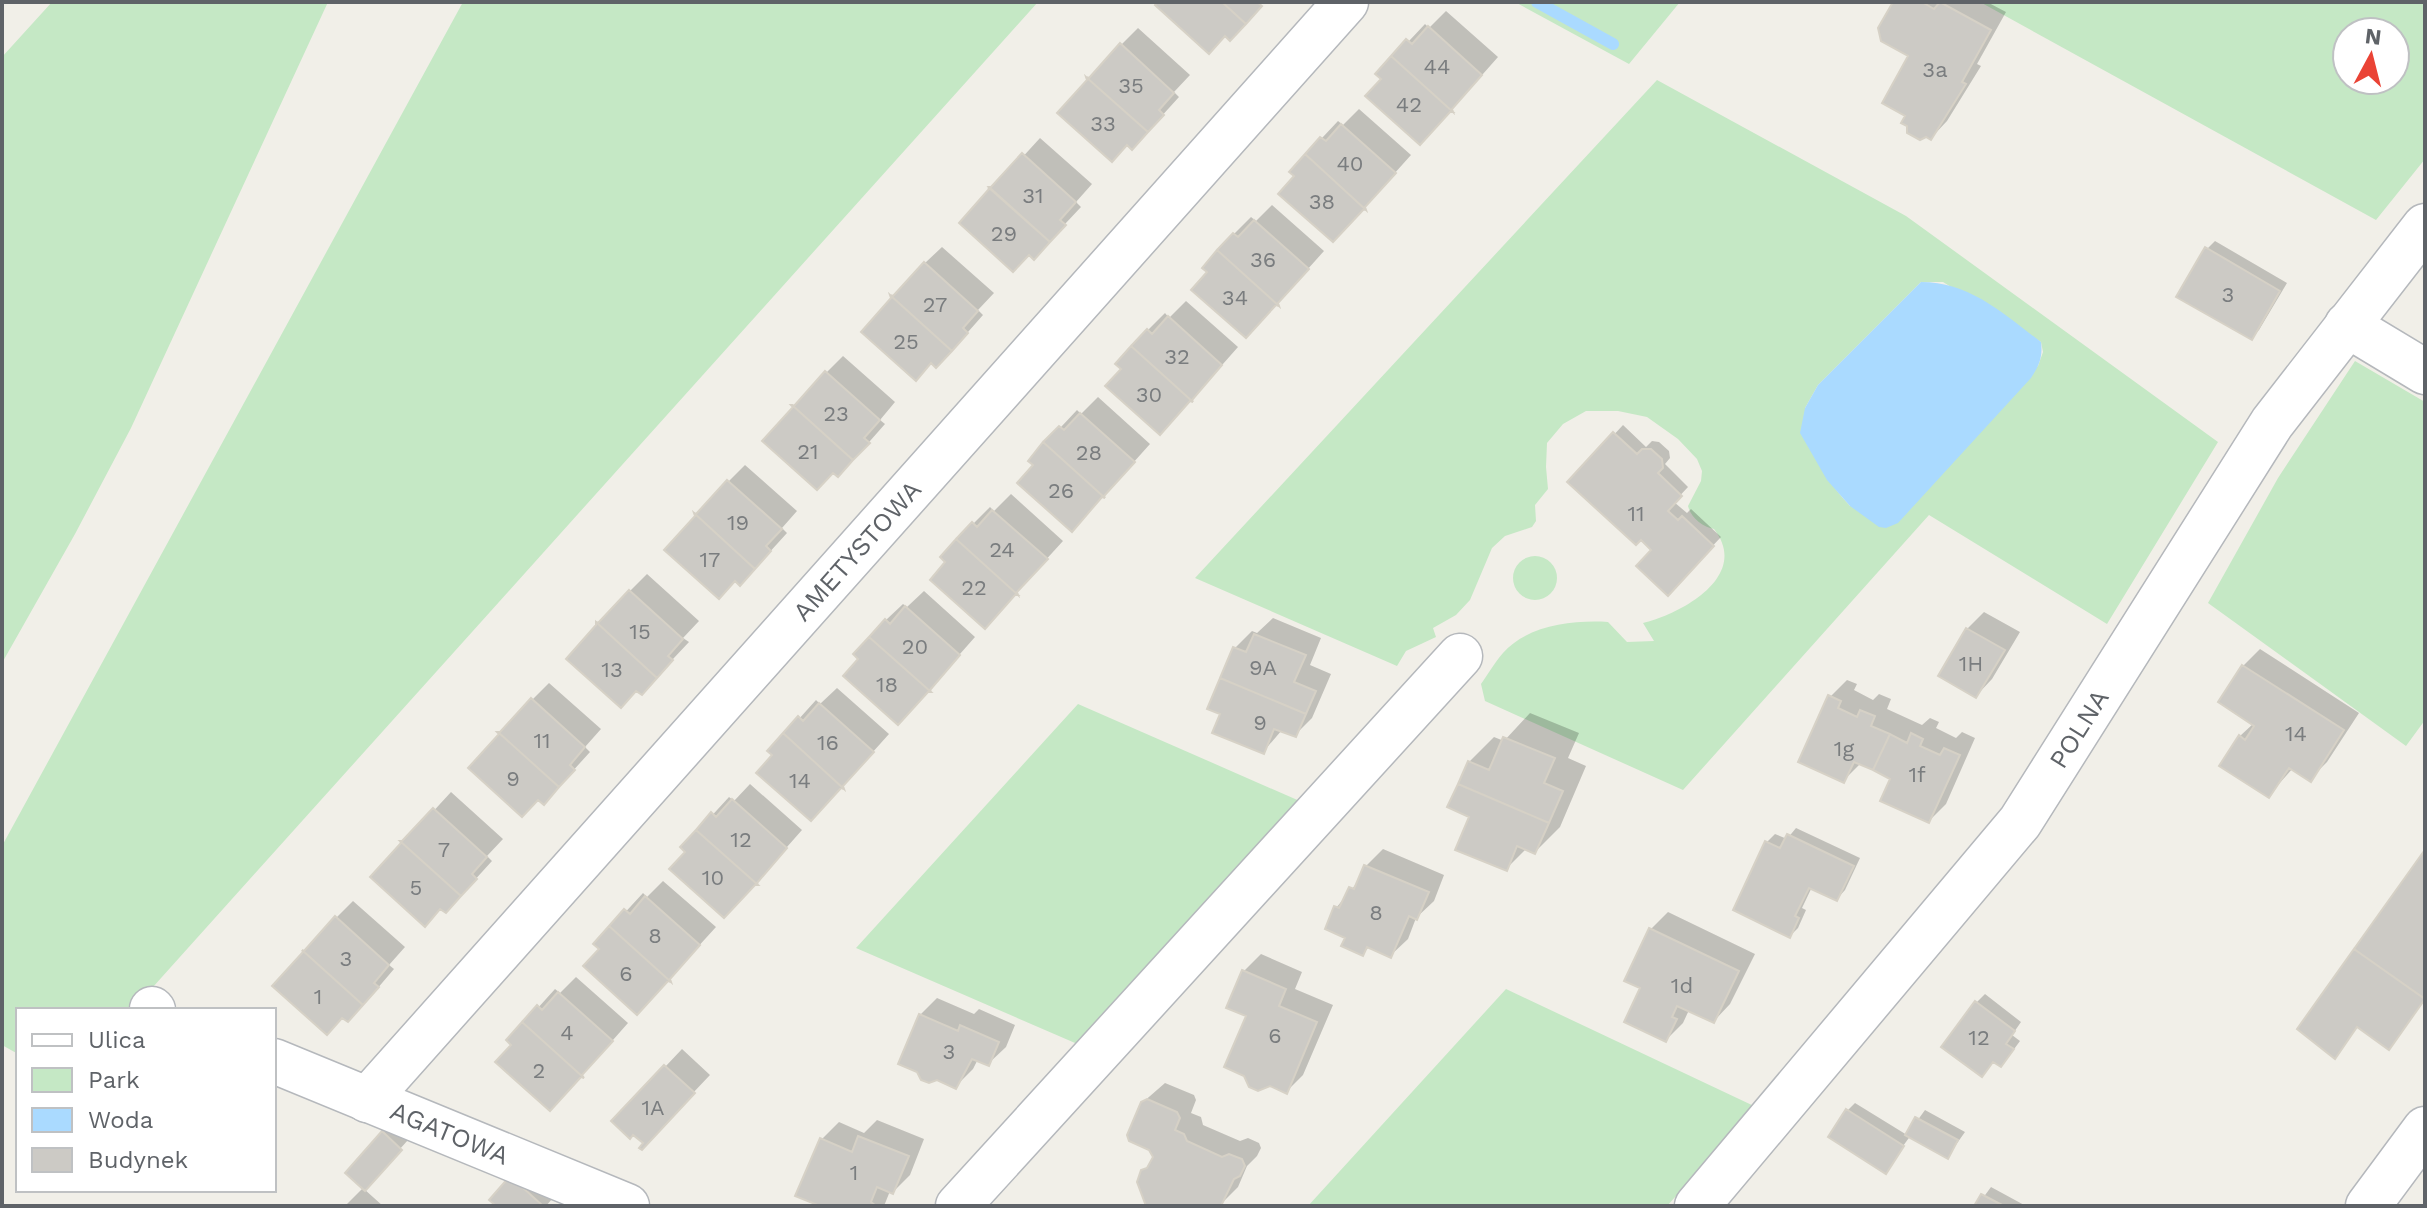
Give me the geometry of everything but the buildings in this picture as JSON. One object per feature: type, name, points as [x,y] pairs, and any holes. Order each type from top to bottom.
[{"type":"street","name":"AMETYSTOWA","points":[[367,1100],[1346,2]]},
{"type":"street","name":"POLNA","points":[[1697,1206],[2020,822],[2272,423],[2425,226]]},
{"type":"street","points":[[2347,325],[2425,372]]},
{"type":"street","points":[[958,1206],[1460,656]]},
{"type":"street","name":"AGATOWA","points":[[276,1062],[627,1206]]},
{"type":"street","points":[[2368,1206],[2425,1129]]},
{"type":"green space","points":[[52,2],[328,2],[131,428],[2,663],[2,57]]},
{"type":"green space","points":[[463,2],[1038,2],[133,1008],[16,1008],[16,1053],[2,1045],[2,846]]},
{"type":"green space","points":[[1515,2],[1680,2],[1629,64]]},
{"type":"green space","points":[[1980,2],[2425,2],[2425,159],[2376,220]]},
{"type":"green space","points":[[1657,80],[1906,216],[2218,442],[2107,624],[1929,515],[1683,790],[1485,701],[1481,684],[1513,644],[1552,626],[1608,622],[1627,642],[1654,641],[1643,623],[1692,602],[1718,577],[1724,562],[1723,546],[1714,529],[1698,521],[1688,506],[1701,481],[1702,471],[1697,459],[1678,439],[1647,417],[1618,411],[1586,411],[1563,424],[1547,443],[1548,489],[1535,505],[1536,521],[1532,527],[1505,536],[1492,548],[1470,600],[1456,615],[1433,628],[1436,637],[1406,651],[1397,666],[1195,578]],"holes":[[[1921,282],[1943,282],[2041,342],[2043,352],[2038,366],[1850,506],[1818,461],[1805,408],[1818,385]]]},
{"type":"green space","points":[[2355,361],[2425,402],[2425,720],[2406,746],[2208,603],[2278,478]]},
{"type":"green space","points":[[1535,556],[1550,563],[1557,578],[1550,593],[1535,600],[1520,593],[1513,578],[1520,563]]},
{"type":"green space","points":[[1078,704],[1302,802],[1082,1046],[856,948]]},
{"type":"green space","points":[[1506,989],[1756,1107],[1667,1206],[1308,1206]]},
{"type":"water","points":[[1921,282],[1955,287],[1986,302],[2041,342],[2041,357],[2031,378],[1898,523],[1886,528],[1879,527],[1850,506],[1827,480],[1800,433],[1805,408],[1818,385]]},
{"type":"waterway","points":[[1537,2],[1613,44]]}]
